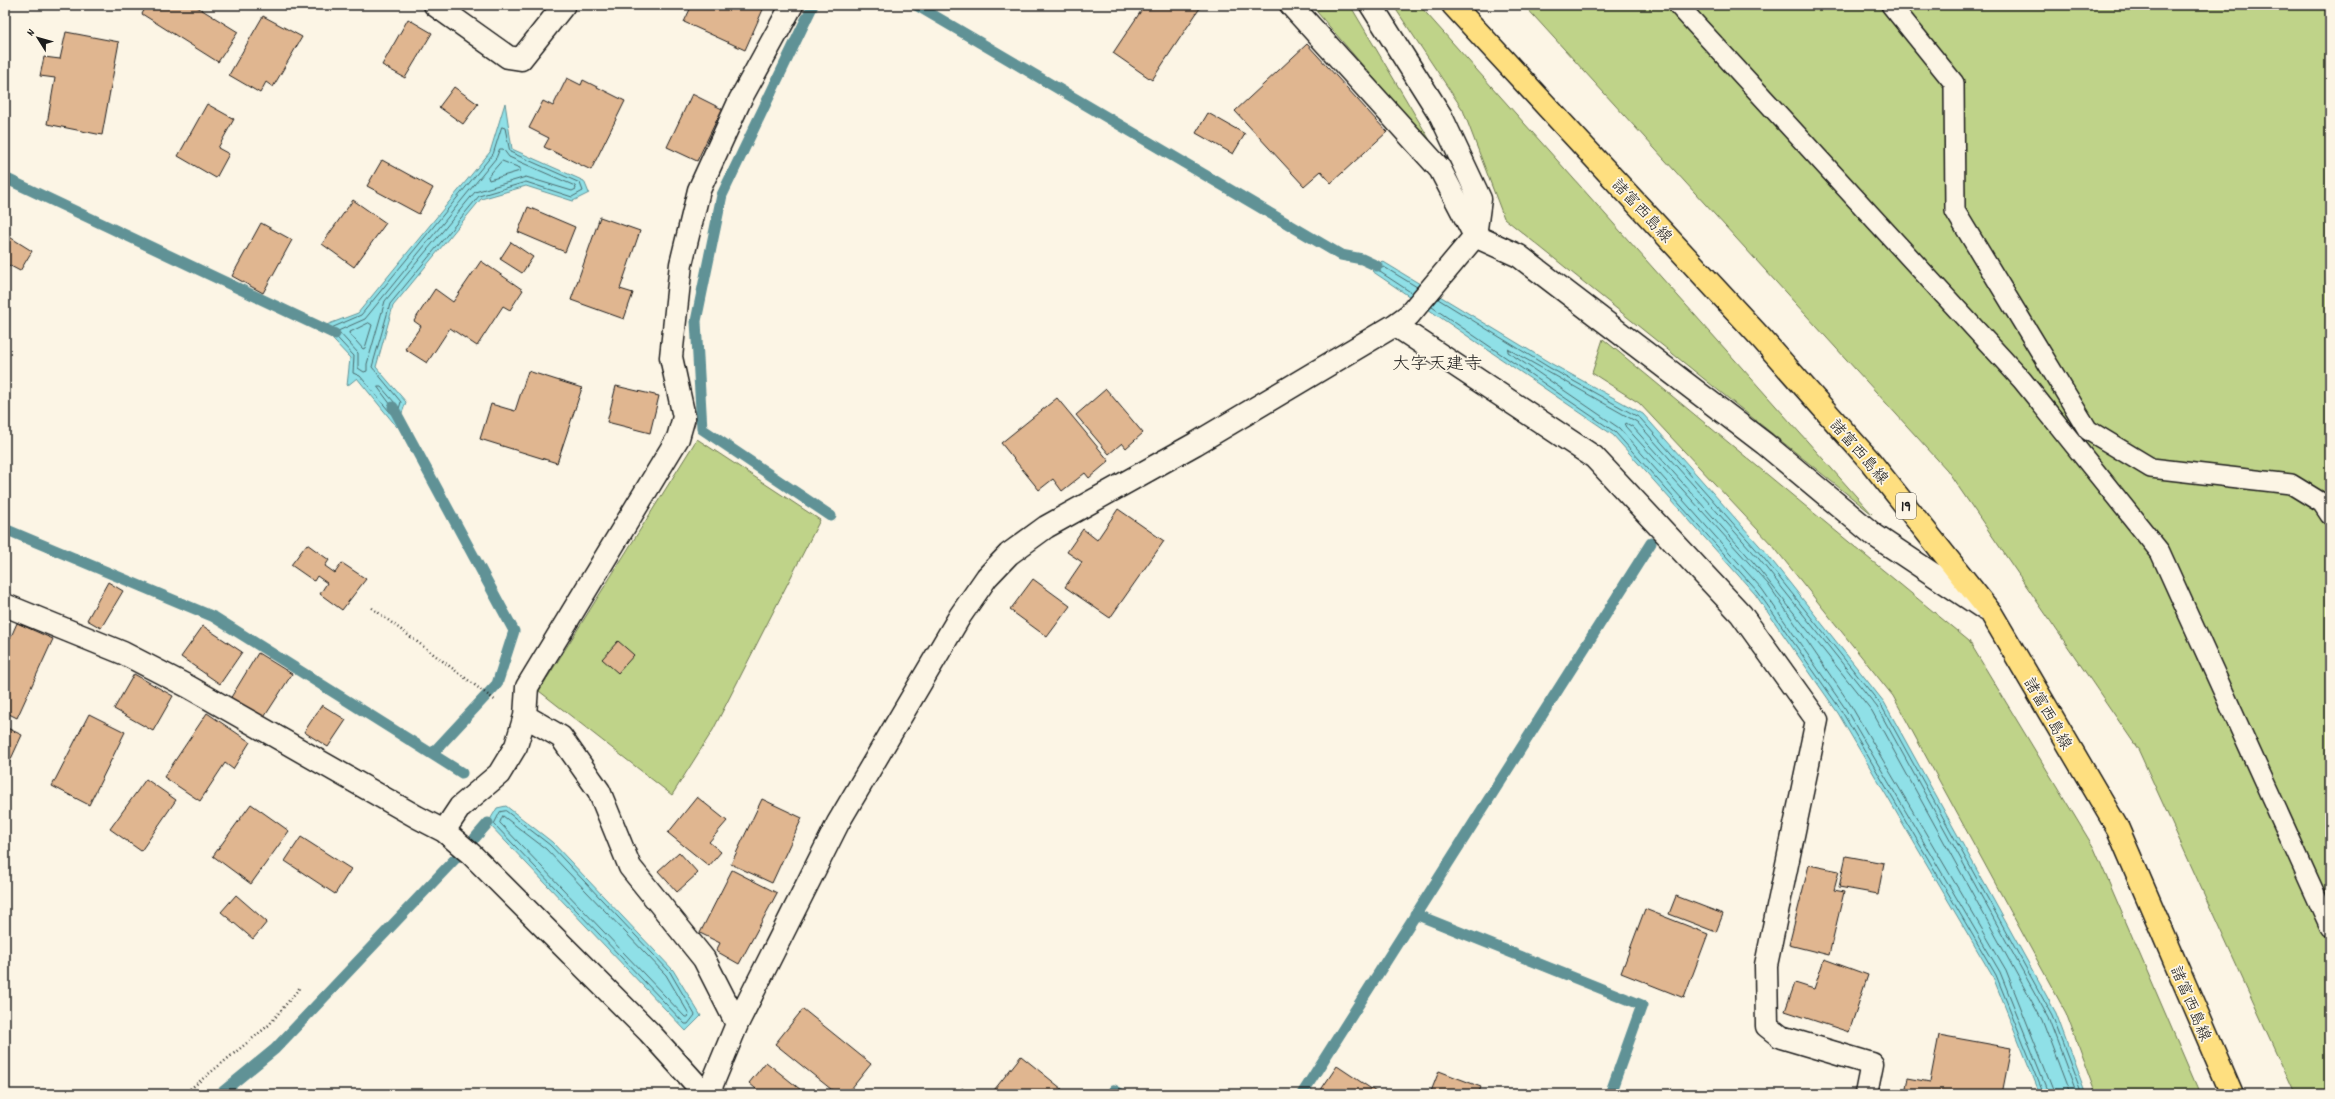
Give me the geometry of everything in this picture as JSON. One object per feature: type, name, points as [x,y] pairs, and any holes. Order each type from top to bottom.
[{"type":"main road","name":"諸富西島線","points":[[1453,5],[1761,338],[1865,455],[1991,613],[2118,830],[2232,1094]]},
{"type":"street","points":[[435,5],[508,57],[521,59],[564,5]]},
{"type":"street","points":[[444,831],[460,807],[499,774],[516,746],[525,716],[527,687],[678,438],[684,416],[671,357],[681,264],[699,190],[740,100],[792,5]]},
{"type":"street","points":[[1291,5],[1440,169],[1475,236],[1519,256],[1765,444],[1874,535],[1991,613]]},
{"type":"street","points":[[5,604],[123,653],[183,684],[403,810],[444,831],[471,854],[649,1032],[707,1094],[737,1024],[838,823],[960,616],[987,577],[1009,554],[1046,527],[1195,444],[1402,320],[1440,279],[1475,236],[1480,199],[1441,116],[1371,5]]},
{"type":"street","points":[[1402,320],[1594,457],[1741,614],[1817,720],[1766,965],[1767,1026],[1781,1037],[1872,1064],[1866,1094]]},
{"type":"street","points":[[525,716],[561,737],[599,791],[630,867],[704,960],[737,1024]]},
{"type":"lane","points":[[1678,5],[2022,380],[2160,552],[2330,927]]},
{"type":"lane","points":[[1891,5],[1954,84],[1955,211],[2088,430],[2152,468],[2291,484],[2322,503],[2330,515]]},
{"type":"path","points":[[372,608],[499,703]]},
{"type":"path","points":[[184,1094],[269,1025],[301,986]]},
{"type":"green space","points":[[1311,5],[1350,5],[1437,152]]},
{"type":"green space","points":[[1393,5],[1419,5],[1872,514],[1504,218],[1463,110]]},
{"type":"green space","points":[[1524,5],[2330,5],[2330,1094],[2295,1094],[2138,749],[1947,470]]},
{"type":"green space","points":[[1603,339],[1969,641],[2094,848],[2200,1094],[2096,1094],[2066,1013],[1893,696],[1773,546],[1639,403],[1592,373]]},
{"type":"green space","points":[[697,439],[820,520],[713,730],[672,795],[539,691]]},
{"type":"water","points":[[505,103],[512,149],[584,181],[589,193],[573,201],[526,186],[481,199],[393,306],[376,367],[406,402],[397,427],[357,378],[347,386],[350,358],[321,327],[358,313],[490,152]]},
{"type":"water","points":[[1382,261],[1552,364],[1643,414],[1766,553],[1884,702],[2056,1013],[2086,1094],[2040,1094],[1993,977],[1838,713],[1755,594],[1613,435],[1372,271]]},
{"type":"water","points":[[506,806],[552,842],[673,970],[701,1016],[686,1031],[488,823],[497,808]]},
{"type":"building","points":[[147,5],[194,5],[238,32],[218,62],[142,14]]},
{"type":"building","points":[[692,5],[765,5],[745,50],[684,22]]},
{"type":"building","points":[[1145,5],[1202,5],[1152,80],[1113,53]]},
{"type":"building","points":[[263,16],[302,37],[273,87],[266,82],[260,93],[229,75]]},
{"type":"building","points":[[408,19],[432,33],[405,78],[382,65]]},
{"type":"building","points":[[66,32],[119,42],[102,135],[47,124],[55,78],[40,76],[44,57],[60,59]]},
{"type":"building","points":[[1307,44],[1387,132],[1331,183],[1321,171],[1304,186],[1235,111]]},
{"type":"building","points":[[567,78],[581,85],[583,80],[625,101],[591,170],[544,147],[549,138],[529,128],[543,101],[553,106]]},
{"type":"building","points":[[454,87],[478,104],[463,124],[439,107]]},
{"type":"building","points":[[692,94],[722,109],[697,161],[667,147]]},
{"type":"building","points":[[207,104],[234,119],[218,148],[229,154],[216,178],[178,156]]},
{"type":"building","points":[[1208,113],[1245,134],[1233,154],[1196,133]]},
{"type":"building","points":[[382,160],[433,188],[419,214],[367,186]]},
{"type":"building","points":[[353,200],[386,223],[354,267],[322,244]]},
{"type":"building","points":[[528,207],[575,227],[565,252],[518,232]]},
{"type":"building","points":[[600,217],[640,231],[620,289],[633,293],[624,319],[571,300]]},
{"type":"building","points":[[261,223],[292,240],[263,293],[232,276]]},
{"type":"building","points":[[8,236],[32,251],[20,271],[5,263],[5,242]]},
{"type":"building","points":[[511,242],[533,257],[522,273],[500,259]]},
{"type":"building","points":[[481,261],[523,290],[510,310],[503,306],[477,346],[450,328],[427,363],[405,349],[421,326],[414,321],[435,289],[453,302]]},
{"type":"building","points":[[528,371],[582,388],[557,463],[480,439],[491,404],[515,411]]},
{"type":"building","points":[[616,386],[659,396],[650,433],[607,422]]},
{"type":"building","points":[[1106,389],[1143,433],[1126,448],[1122,443],[1109,454],[1076,415]]},
{"type":"building","points":[[1057,398],[1109,461],[1089,478],[1085,473],[1062,491],[1053,479],[1039,490],[1001,443]]},
{"type":"building","points":[[1118,509],[1164,541],[1110,618],[1065,587],[1082,562],[1067,552],[1083,529],[1097,540]]},
{"type":"building","points":[[307,544],[329,560],[325,566],[335,573],[342,563],[366,579],[342,610],[320,594],[327,583],[317,576],[314,581],[291,565]]},
{"type":"building","points":[[1033,579],[1070,606],[1047,637],[1010,610]]},
{"type":"building","points":[[108,582],[123,591],[101,628],[87,620]]},
{"type":"building","points":[[17,623],[53,639],[17,718],[5,712],[5,637],[10,639]]},
{"type":"building","points":[[203,626],[242,652],[220,684],[181,657]]},
{"type":"building","points":[[618,641],[634,655],[618,673],[602,659]]},
{"type":"building","points":[[258,653],[292,674],[263,719],[230,699]]},
{"type":"building","points":[[134,674],[173,696],[153,731],[114,709]]},
{"type":"building","points":[[322,705],[346,720],[328,747],[304,732]]},
{"type":"building","points":[[207,713],[250,742],[233,769],[225,763],[200,801],[164,777]]},
{"type":"building","points":[[89,714],[125,732],[89,805],[52,786]]},
{"type":"building","points":[[5,727],[22,735],[5,772]]},
{"type":"building","points":[[146,779],[176,800],[141,851],[110,829]]},
{"type":"building","points":[[697,797],[727,821],[709,842],[721,852],[709,866],[668,833]]},
{"type":"building","points":[[762,799],[802,818],[772,883],[731,864]]},
{"type":"building","points":[[251,804],[289,831],[251,884],[213,856]]},
{"type":"building","points":[[301,837],[351,869],[335,894],[285,861]]},
{"type":"building","points":[[679,852],[698,873],[677,892],[658,871]]},
{"type":"building","points":[[1846,856],[1884,863],[1878,894],[1839,887]]},
{"type":"building","points":[[1809,865],[1839,871],[1834,890],[1844,892],[1829,955],[1789,945]]},
{"type":"building","points":[[732,870],[777,893],[739,964],[716,951],[720,943],[700,933]]},
{"type":"building","points":[[236,895],[267,922],[253,939],[221,912]]},
{"type":"building","points":[[1676,896],[1723,914],[1716,932],[1669,914]]},
{"type":"building","points":[[1645,909],[1708,934],[1684,998],[1621,973]]},
{"type":"building","points":[[1824,959],[1868,975],[1849,1032],[1785,1011],[1795,983],[1814,989]]},
{"type":"building","points":[[803,1009],[871,1064],[847,1094],[837,1094],[775,1044]]},
{"type":"building","points":[[1939,1035],[2011,1048],[2002,1094],[1905,1094],[1908,1078],[1930,1082]]},
{"type":"building","points":[[1021,1056],[1062,1089],[1059,1094],[991,1094]]},
{"type":"building","points":[[766,1062],[806,1094],[762,1094],[749,1083]]},
{"type":"building","points":[[1337,1066],[1379,1094],[1318,1094]]},
{"type":"building","points":[[1439,1071],[1481,1087],[1478,1094],[1430,1094]]},
{"type":"building","points":[[962,1088],[970,1094],[958,1094]]},
{"type":"waterway","points":[[813,5],[722,195],[696,321],[702,429],[831,516]]},
{"type":"waterway","points":[[916,5],[1341,255],[1362,259],[1377,266]]},
{"type":"waterway","points":[[5,178],[335,334]]},
{"type":"waterway","points":[[393,407],[514,631],[497,684],[432,754]]},
{"type":"waterway","points":[[5,529],[214,617],[462,773]]},
{"type":"waterway","points":[[1302,1094],[1651,543]]},
{"type":"waterway","points":[[475,838],[488,823]]},
{"type":"waterway","points":[[220,1094],[275,1049],[455,859]]},
{"type":"waterway","points":[[1415,914],[1642,1005],[1610,1094]]},
{"type":"waterway","points":[[1111,1094],[1114,1090],[1121,1094]]},
{"type":"district","name":"大字天建寺","points":[[1437,363]]}]
